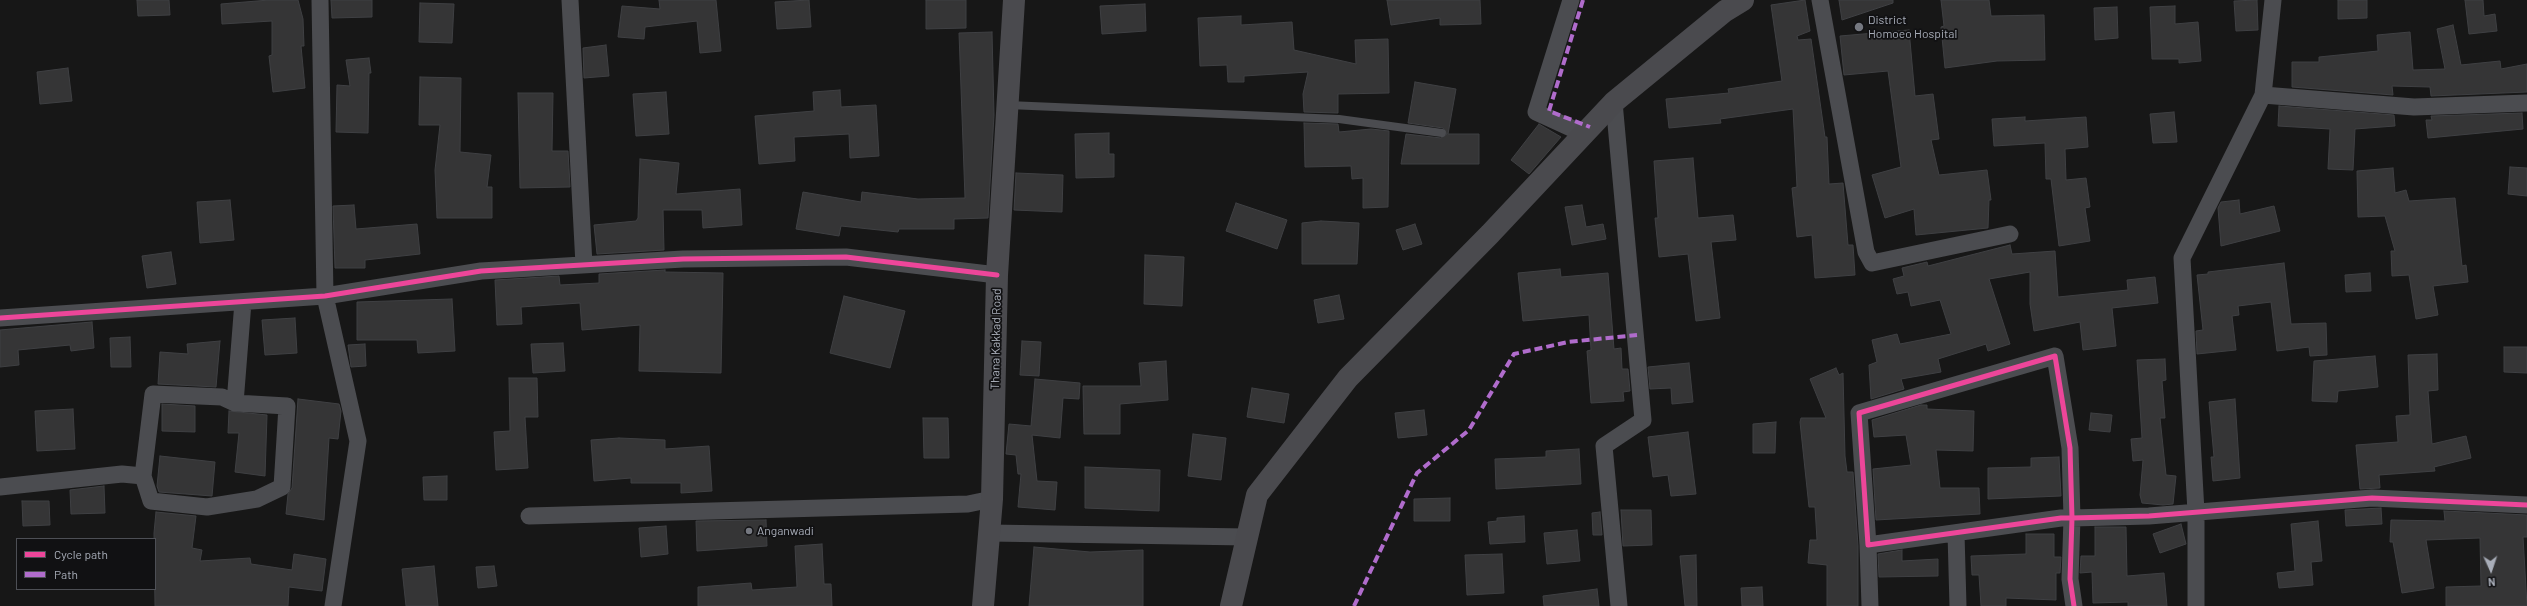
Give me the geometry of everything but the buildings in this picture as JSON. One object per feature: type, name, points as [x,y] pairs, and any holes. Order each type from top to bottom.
[{"type":"main road","name":"Thana Kakkad Road","points":[[983,606],[992,499],[997,275],[1014,0]]},
{"type":"main road","points":[[1230,606],[1257,495],[1348,378],[1614,102],[1725,11],[1742,0]]},
{"type":"street","points":[[320,0],[325,296],[358,441],[333,606]]},
{"type":"street","points":[[570,0],[584,265]]},
{"type":"street","points":[[1571,0],[1536,112],[1584,134]]},
{"type":"street","points":[[1820,0],[1866,252],[1872,263],[2010,234]]},
{"type":"street","points":[[2196,606],[2196,512],[2182,258],[2263,95],[2273,0]]},
{"type":"street","points":[[2263,95],[2414,107],[2527,103]]},
{"type":"street","points":[[1614,102],[1643,420],[1604,446],[1619,606]]},
{"type":"street","points":[[0,318],[325,296],[481,271],[683,259],[846,257],[997,275]]},
{"type":"street","points":[[235,403],[243,302]]},
{"type":"street","points":[[1870,606],[1868,545],[1859,413],[2055,356],[2070,448],[2072,518],[2070,579],[2074,606]]},
{"type":"street","points":[[153,394],[222,397],[235,403],[287,406],[282,487],[257,499],[207,507],[151,501],[143,476],[153,394]]},
{"type":"street","points":[[0,487],[122,474],[143,476]]},
{"type":"street","points":[[1868,545],[2072,518],[2196,512],[2372,498],[2527,505]]},
{"type":"street","points":[[529,516],[968,504],[992,499]]},
{"type":"street","points":[[989,533],[1247,537]]},
{"type":"street","points":[[1956,533],[1958,606]]},
{"type":"lane","points":[[1007,106],[1339,119],[1442,132]]},
{"type":"marked path","points":[[1583,0],[1549,111],[1590,127]]},
{"type":"marked path","points":[[1354,606],[1417,473],[1469,430],[1514,354],[1568,342],[1637,335]]},
{"type":"cycle path","points":[[0,318],[325,296],[481,271],[683,259],[846,257],[997,275]]},
{"type":"cycle path","points":[[2074,606],[2070,579],[2072,518],[2070,448],[2055,356],[1859,413],[1868,545],[2061,518],[2072,518],[2149,516],[2372,498],[2527,505]]},
{"type":"place","name":"District Homoeo Hospital","points":[[1859,27]]},
{"type":"place","name":"Anganwadi","points":[[749,531]]}]
